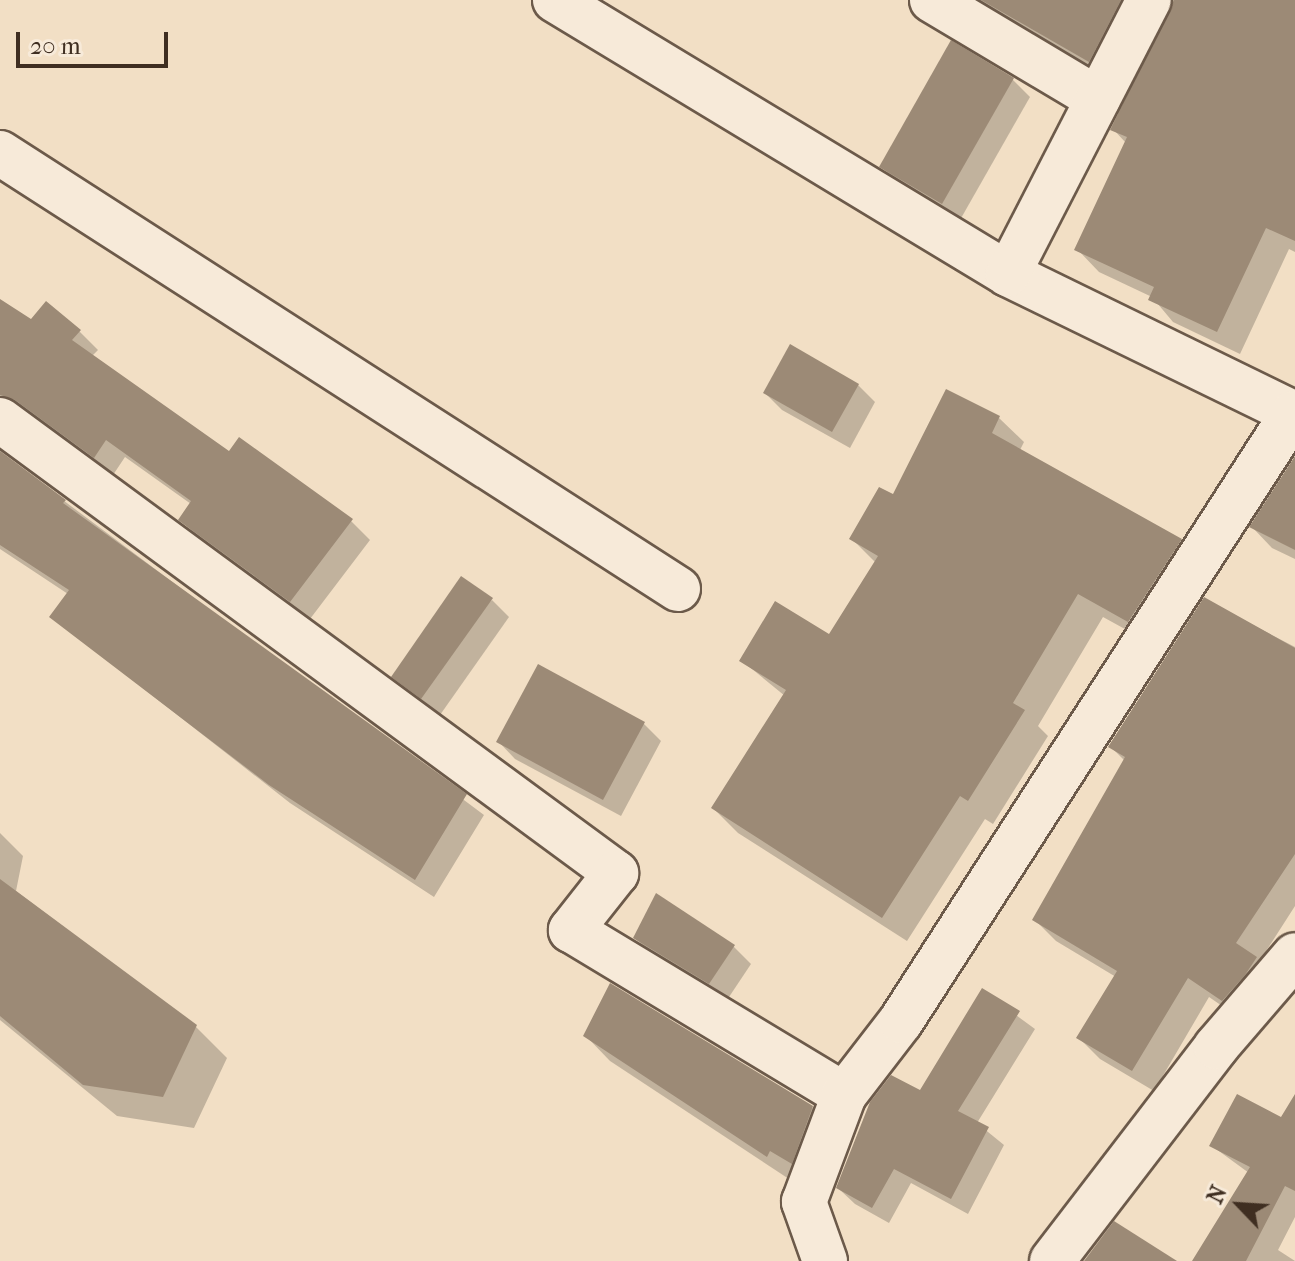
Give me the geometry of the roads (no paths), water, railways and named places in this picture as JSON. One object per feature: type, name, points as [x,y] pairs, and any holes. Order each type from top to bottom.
[{"type":"street","points":[[555,0],[1008,274],[1294,413],[901,1021],[844,1095],[804,1202],[825,1261]]},
{"type":"street","points":[[932,0],[1098,99]]},
{"type":"street","points":[[1008,274],[1149,0]]},
{"type":"street","points":[[0,153],[678,589]]},
{"type":"street","points":[[0,420],[616,873],[571,930],[844,1095]]},
{"type":"street","points":[[1052,1261],[1216,1047],[1295,955]]}]
